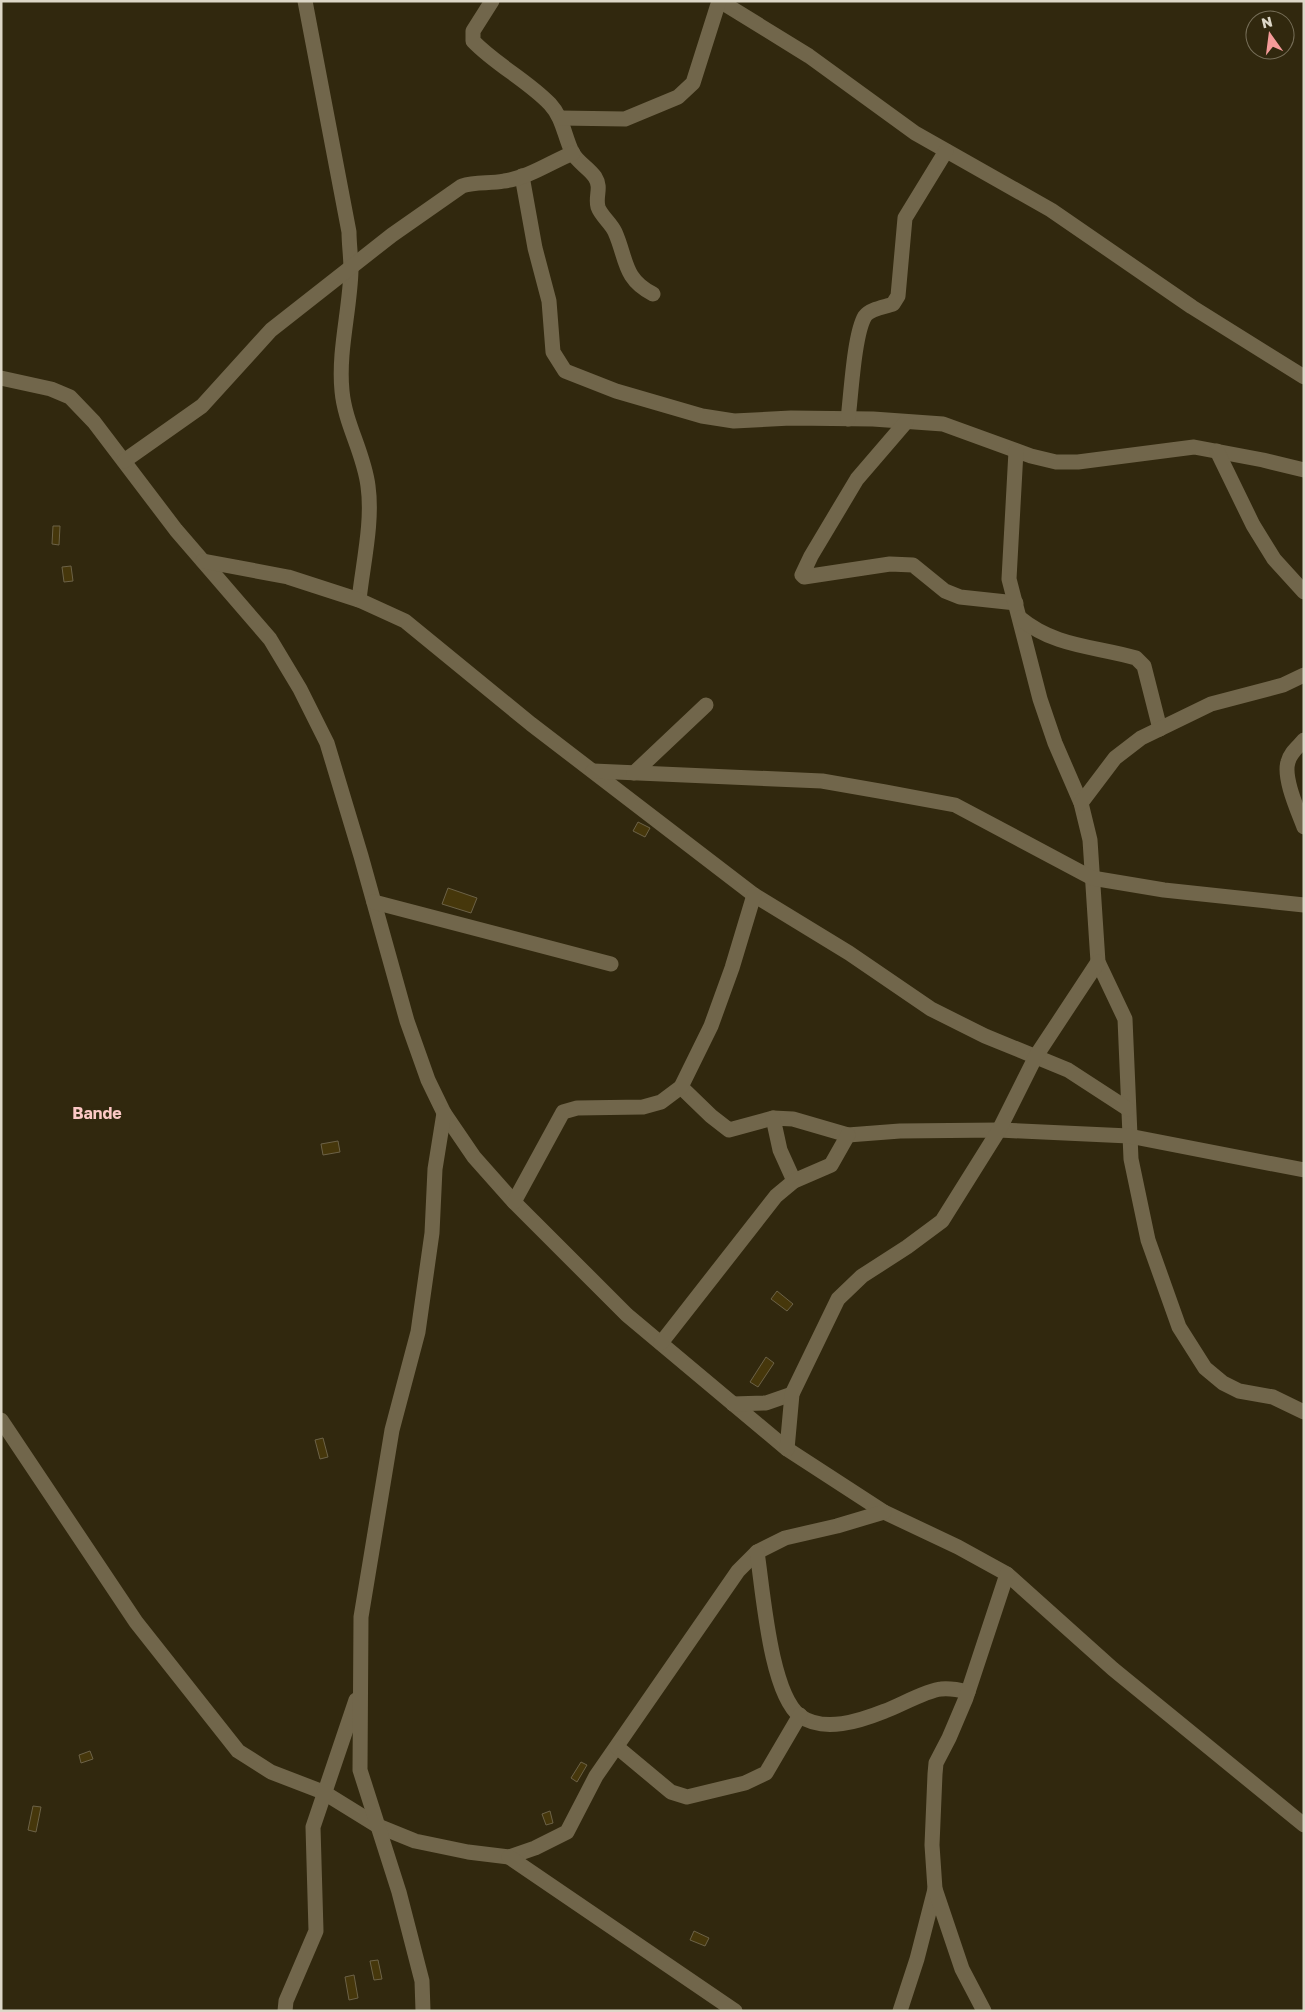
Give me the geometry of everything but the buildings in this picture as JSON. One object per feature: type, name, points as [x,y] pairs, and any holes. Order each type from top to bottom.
[{"type":"street","points":[[305,1],[349,232],[351,270],[343,347],[342,391],[368,487],[368,517],[359,600]]},
{"type":"street","points":[[492,1],[473,31],[473,41],[550,104],[560,118],[572,153],[596,178],[599,188],[597,203],[599,210],[614,230],[631,276],[638,287],[653,294]]},
{"type":"street","points":[[560,118],[625,119],[678,97],[693,83],[719,1],[809,56],[915,133],[1051,210],[1192,307],[1304,377]]},
{"type":"street","points":[[848,419],[858,336],[865,317],[870,312],[893,304],[898,296],[905,218],[946,151]]},
{"type":"street","points":[[124,461],[202,406],[271,330],[351,270],[392,235],[462,186],[472,182],[504,182],[522,176],[572,153]]},
{"type":"street","points":[[522,176],[532,219],[535,248],[549,301],[554,352],[565,371],[616,391],[702,416],[734,421],[791,418],[943,424],[1016,451],[1056,462],[1078,462],[1194,447],[1304,470]]},
{"type":"street","points":[[1,378],[51,389],[70,397],[94,422],[203,561],[270,639],[300,689],[327,743],[407,1021],[428,1080],[444,1113],[474,1157],[514,1202],[627,1315],[787,1449],[884,1512],[958,1547],[1007,1574],[1113,1669],[1304,1825]]},
{"type":"street","points":[[906,422],[857,479],[811,556],[802,576],[804,578],[890,564],[913,565],[946,592],[1018,610],[1036,632],[1062,642],[1136,658],[1144,666],[1160,729]]},
{"type":"street","points":[[1016,451],[1009,579],[1040,699],[1055,742],[1082,803],[1090,840],[1098,962],[1126,1019],[1131,1159],[1148,1240],[1178,1327],[1205,1368],[1223,1383],[1239,1391],[1273,1398],[1304,1412]]},
{"type":"street","points":[[1217,451],[1253,524],[1274,559],[1304,592]]},
{"type":"street","points":[[203,561],[288,577],[359,600],[404,621],[531,724],[754,895],[849,953],[931,1010],[985,1036],[1068,1070],[1128,1109]]},
{"type":"street","points":[[1082,803],[1115,758],[1128,747],[1160,729],[1211,704],[1303,679]]},
{"type":"street","points":[[634,773],[706,705]]},
{"type":"street","points":[[1304,740],[1287,763],[1287,774],[1304,827]]},
{"type":"street","points":[[593,771],[822,781],[955,805],[1092,878],[1164,890],[1304,906]]},
{"type":"street","points":[[514,1202],[563,1112],[577,1108],[643,1107],[661,1102],[681,1087],[712,1026],[754,895]]},
{"type":"street","points":[[374,902],[611,964]]},
{"type":"street","points":[[787,1449],[792,1394],[838,1299],[862,1276],[907,1248],[942,1221],[999,1130],[1036,1056],[1098,962]]},
{"type":"street","points":[[681,1087],[711,1116],[729,1130],[752,1122],[773,1118],[792,1118],[848,1135],[900,1131],[999,1130],[1129,1136],[1304,1170]]},
{"type":"street","points":[[424,2011],[422,1981],[399,1892],[360,1770],[361,1617],[392,1430],[418,1332],[432,1233],[435,1169],[444,1113]]},
{"type":"street","points":[[773,1118],[780,1150],[794,1181]]},
{"type":"street","points":[[661,1343],[776,1196],[794,1181],[831,1165],[848,1135]]},
{"type":"street","points":[[733,1404],[766,1402],[792,1394]]},
{"type":"street","points":[[1,1420],[136,1622],[238,1751],[271,1772],[323,1792],[378,1826],[414,1841],[468,1852],[509,1857],[535,1848],[567,1832],[596,1776],[738,1571],[757,1552],[785,1538],[837,1526],[884,1512]]},
{"type":"street","points":[[757,1552],[774,1663],[788,1701],[800,1715],[816,1723],[836,1725],[878,1714],[941,1688],[968,1692]]},
{"type":"street","points":[[984,2011],[962,1969],[936,1889],[932,1844],[936,1763],[949,1738],[968,1692],[1007,1574]]},
{"type":"street","points":[[285,2011],[286,2001],[316,1931],[312,1827],[360,1689]]},
{"type":"street","points":[[617,1747],[671,1792],[687,1797],[746,1782],[766,1773],[800,1715]]},
{"type":"street","points":[[509,1857],[735,2011]]},
{"type":"street","points":[[900,2011],[917,1959],[936,1889]]},
{"type":"district","name":"Bande","points":[[97,1113]]}]
